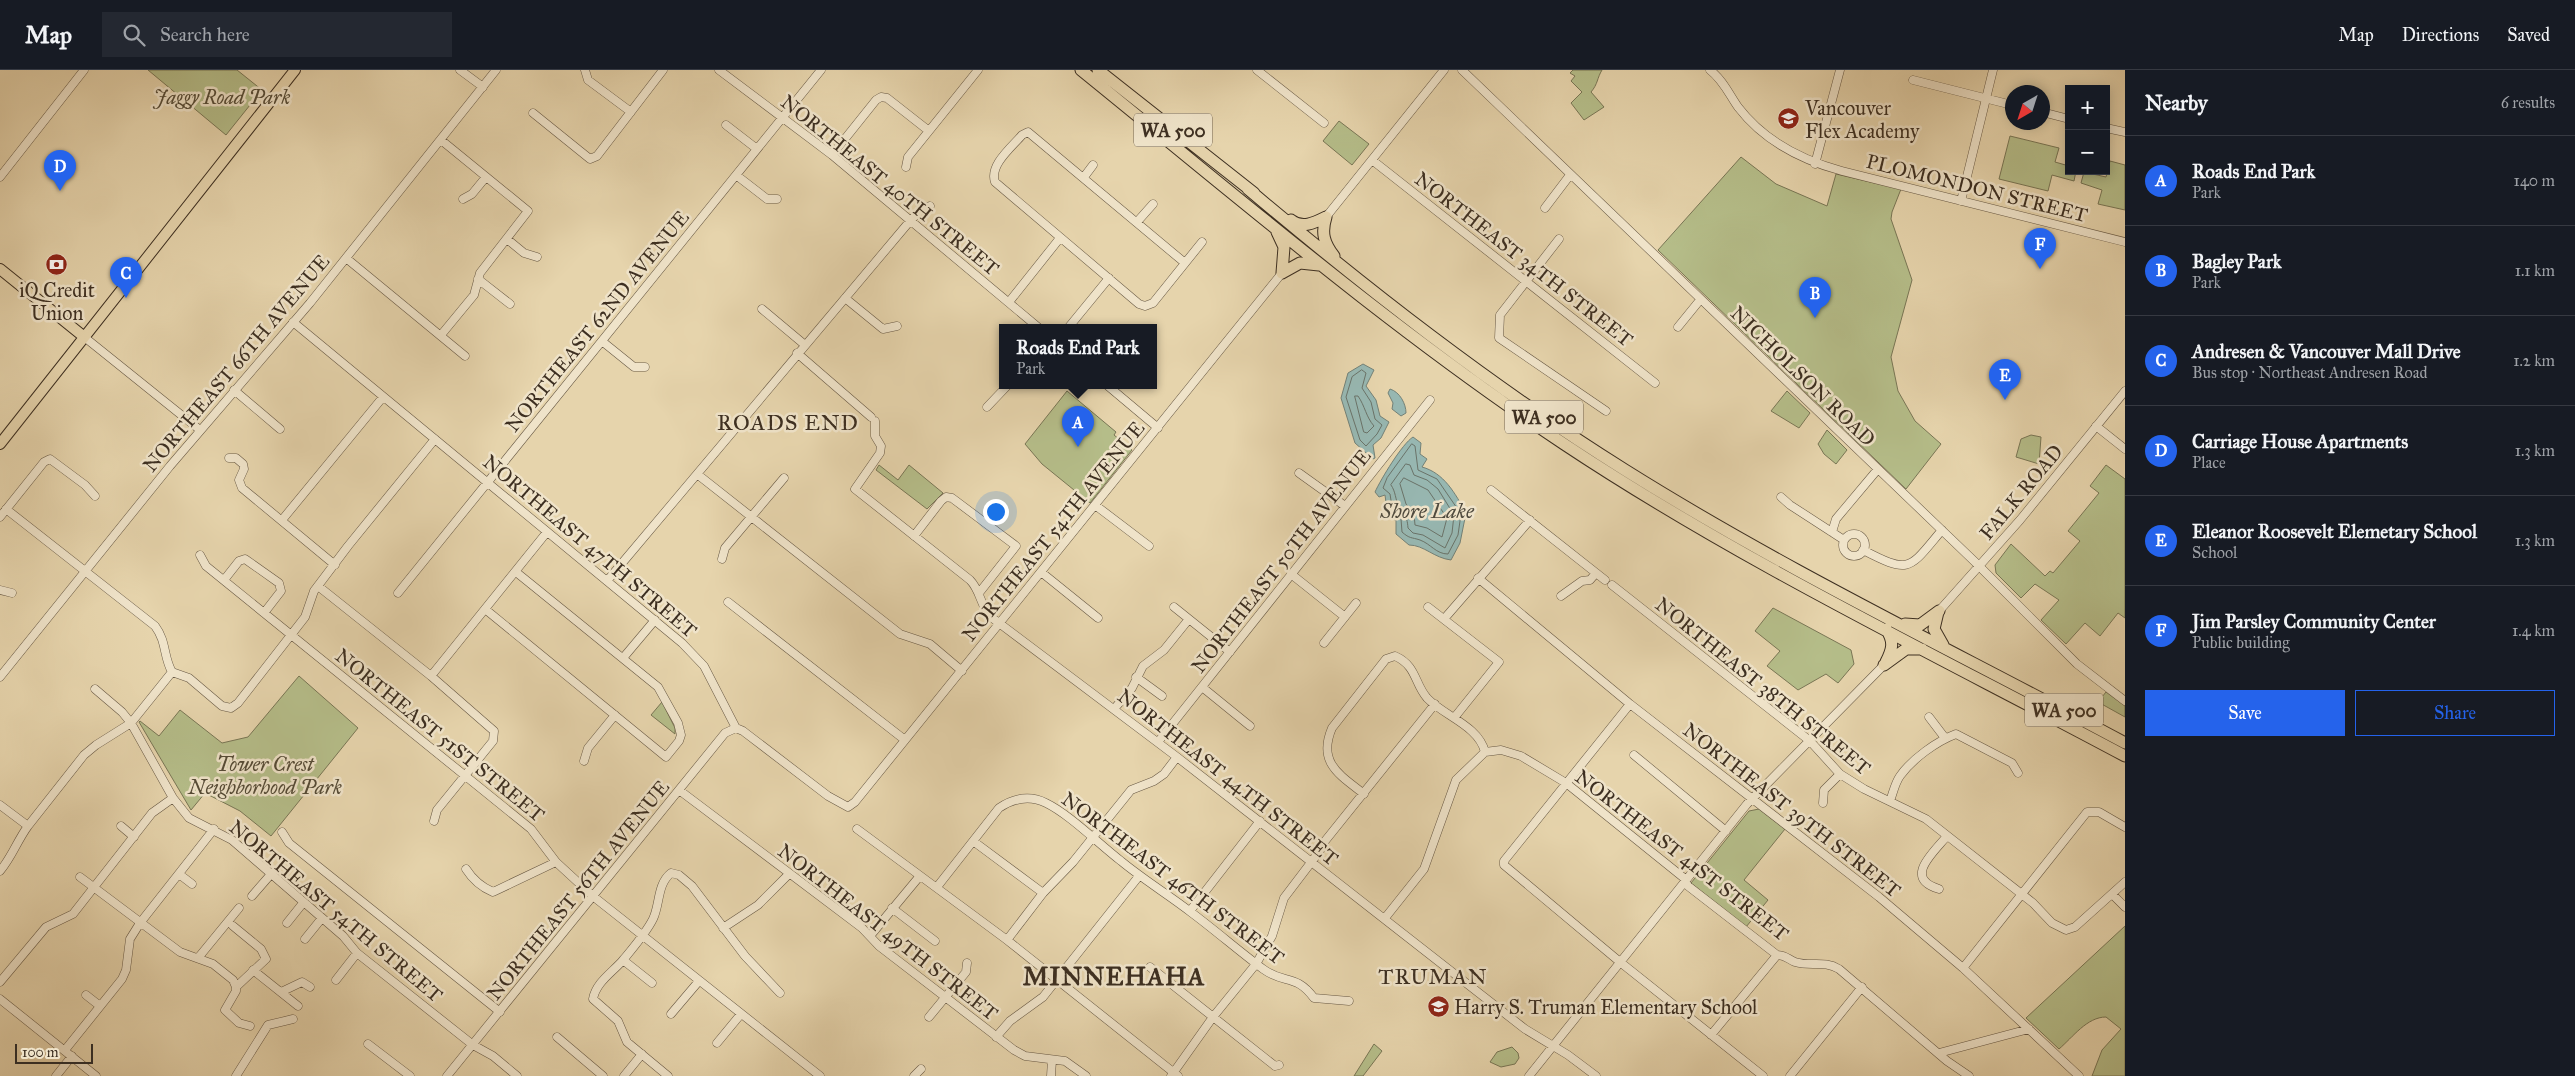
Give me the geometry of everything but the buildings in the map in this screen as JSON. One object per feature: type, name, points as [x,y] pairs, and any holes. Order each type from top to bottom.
[{"type":"highway","name":"WA 500","points":[[1081,70],[1323,266],[1454,367],[1580,454],[1696,525],[1884,628],[2125,756]]},
{"type":"highway","name":"WA 500","points":[[1098,70],[1374,292],[1461,359],[1625,470],[1728,531],[2125,743]]},
{"type":"highway","points":[[1248,189],[1296,224],[1309,224],[1326,217]]},
{"type":"highway","points":[[1242,200],[1282,240],[1285,255],[1282,273]]},
{"type":"highway","points":[[1326,217],[1322,234],[1328,248],[1374,292]]},
{"type":"highway","points":[[1282,273],[1300,263],[1323,266]]},
{"type":"highway","points":[[1897,622],[1920,625],[1939,611]]},
{"type":"highway","points":[[1939,611],[1935,632],[1944,646]]},
{"type":"highway","points":[[1884,628],[1892,640],[1892,646],[1884,665]]},
{"type":"highway","points":[[1884,665],[1906,649],[1925,650]]},
{"type":"main road","points":[[0,444],[83,336],[295,70]]},
{"type":"main road","points":[[0,269],[83,336]]},
{"type":"street","points":[[0,177],[84,70]]},
{"type":"street","points":[[460,70],[483,87]]},
{"type":"street","name":"NORTHEAST 66TH AVENUE","points":[[0,677],[200,430],[346,258],[496,70]]},
{"type":"street","points":[[533,114],[590,159],[597,156],[664,70]]},
{"type":"street","name":"NORTHEAST 40TH STREET","points":[[719,70],[832,155],[1034,324]]},
{"type":"street","name":"NORTHEAST 62ND AVENUE","points":[[398,593],[603,342],[664,262],[821,70]]},
{"type":"street","points":[[906,167],[908,157],[978,70]]},
{"type":"street","points":[[1257,70],[1324,123]]},
{"type":"street","points":[[1326,217],[1444,70]]},
{"type":"street","name":"NICHOLSON ROAD","points":[[1462,70],[1700,300],[1980,566],[2077,664],[2125,701]]},
{"type":"street","name":"PLOMONDON STREET","points":[[1710,70],[1720,78],[1739,108],[1765,134],[1796,156],[1816,164],[2125,242]]},
{"type":"street","points":[[1720,78],[1724,70]]},
{"type":"street","points":[[1816,164],[1840,70]]},
{"type":"street","points":[[1961,201],[1993,70]]},
{"type":"street","points":[[585,72],[588,80],[631,112]]},
{"type":"street","points":[[1914,80],[2005,103]]},
{"type":"street","points":[[832,155],[876,100],[881,97],[887,98],[929,131]]},
{"type":"street","points":[[2050,114],[2065,118]]},
{"type":"street","points":[[726,125],[757,149]]},
{"type":"street","points":[[2110,129],[2125,132]]},
{"type":"street","points":[[1185,263],[1028,132],[1022,135],[994,168],[992,176],[995,182],[1138,304],[1145,306],[1153,302],[1185,263],[1202,242]]},
{"type":"street","points":[[441,140],[528,211],[480,273],[474,295],[441,335]]},
{"type":"street","name":"NORTHEAST 34TH STREET","points":[[1372,160],[1655,383]]},
{"type":"street","points":[[1084,177],[1093,165]]},
{"type":"street","points":[[736,175],[767,199],[777,199]]},
{"type":"street","points":[[1545,208],[1570,175]]},
{"type":"street","points":[[463,199],[472,194],[486,177]]},
{"type":"street","points":[[1137,222],[1153,204]]},
{"type":"street","points":[[607,581],[910,221],[922,209],[930,206]]},
{"type":"street","points":[[1009,302],[1060,238]]},
{"type":"street","points":[[506,239],[524,253],[537,256]]},
{"type":"street","points":[[1559,240],[1500,315],[1499,338],[1606,411]]},
{"type":"street","points":[[346,258],[465,356]]},
{"type":"street","name":"NORTHEAST 54TH AVENUE","points":[[848,807],[856,802],[1282,273]]},
{"type":"street","points":[[1071,324],[1109,278]]},
{"type":"street","points":[[478,279],[510,304]]},
{"type":"street","points":[[845,298],[884,329],[897,326]]},
{"type":"street","points":[[1678,327],[1700,300]]},
{"type":"street","points":[[762,310],[805,345]]},
{"type":"street","name":"NORTHEAST 47TH STREET","points":[[293,322],[654,620],[702,662],[736,728],[828,796],[848,807]]},
{"type":"street","points":[[83,336],[200,430]]},
{"type":"street","points":[[603,342],[634,367],[645,367]]},
{"type":"street","name":"NORTHEAST 44TH STREET","points":[[797,354],[873,419],[875,436],[881,446],[880,453],[856,489],[970,580],[979,593],[986,612],[1177,756],[1526,1030],[1596,1076]]},
{"type":"street","points":[[987,407],[1004,389]]},
{"type":"street","points":[[1112,389],[1158,428]]},
{"type":"street","points":[[234,390],[280,429]]},
{"type":"street","name":"FALK ROAD","points":[[1939,611],[1980,566],[2125,391]]},
{"type":"street","points":[[282,520],[384,397]]},
{"type":"street","name":"NORTHEAST 50TH AVENUE","points":[[1158,742],[1430,400]]},
{"type":"street","points":[[2096,426],[2125,449]]},
{"type":"street","points":[[6,509],[155,626],[164,637],[167,664],[172,672],[189,678],[222,706],[231,708],[238,703],[308,613],[312,596],[318,586],[435,439]]},
{"type":"street","points":[[229,458],[236,458],[243,464],[244,469],[238,480],[240,485],[335,565]]},
{"type":"street","points":[[0,517],[44,462],[50,459],[85,485],[94,496]]},
{"type":"street","points":[[1832,532],[1836,519],[1878,469]]},
{"type":"street","points":[[1299,473],[1345,506]]},
{"type":"street","points":[[697,474],[750,518],[900,634],[930,644],[962,671]]},
{"type":"street","points":[[722,559],[725,548],[784,478]]},
{"type":"street","name":"NORTHEAST 38TH STREET","points":[[1491,490],[1810,741],[1840,774],[1864,789],[1916,813],[2033,903],[2052,923],[2066,930],[2081,923],[2112,894]]},
{"type":"street","points":[[914,536],[946,497],[952,498],[1016,546],[979,593]]},
{"type":"street","points":[[1781,497],[1790,506],[1844,540]]},
{"type":"street","points":[[1095,505],[1149,546]]},
{"type":"street","points":[[1444,619],[1530,520]]},
{"type":"street","points":[[1863,550],[1893,565],[1911,564],[1942,530]]},
{"type":"street","points":[[431,676],[548,532]]},
{"type":"street","points":[[1852,535],[1860,536],[1864,543],[1863,550],[1856,556],[1848,554],[1843,547],[1844,540],[1852,535]]},
{"type":"street","name":"NORTHEAST 51ST STREET","points":[[200,554],[204,563],[224,580],[531,829],[556,862],[594,897],[820,1076]]},
{"type":"street","points":[[224,580],[240,561],[245,559],[272,578],[281,586],[281,591],[264,613]]},
{"type":"street","points":[[485,609],[666,757],[679,741],[681,735],[678,723],[658,687],[516,572]]},
{"type":"street","points":[[1041,572],[1098,618]]},
{"type":"street","points":[[1561,596],[1582,581],[1590,580],[1596,573]]},
{"type":"street","points":[[1291,574],[1345,617]]},
{"type":"street","name":"NORTHEAST 39TH STREET","points":[[1478,578],[1630,704],[1746,796],[1879,897],[1962,968],[2079,1076]]},
{"type":"street","points":[[318,586],[431,676],[492,728],[495,734],[493,740],[437,810],[434,821]]},
{"type":"street","points":[[0,590],[12,593]]},
{"type":"street","points":[[728,602],[905,740]]},
{"type":"street","points":[[1324,643],[1356,603]]},
{"type":"street","points":[[1174,607],[1230,652]]},
{"type":"street","points":[[1428,607],[1498,662],[1454,718]]},
{"type":"street","points":[[1114,709],[1132,688],[1143,666],[1164,650],[1189,619]]},
{"type":"street","points":[[623,658],[654,620]]},
{"type":"street","points":[[1364,794],[1338,773],[1331,764],[1327,752],[1327,740],[1332,728],[1386,659],[1395,656],[1410,667],[1427,697],[1474,734],[1483,744],[1485,752],[1456,780],[1424,869],[1385,918]]},
{"type":"street","points":[[1529,1076],[1752,799],[1884,665]]},
{"type":"street","points":[[0,871],[14,854],[20,838],[28,826],[84,755],[131,723],[172,672]]},
{"type":"street","points":[[1136,677],[1162,696]]},
{"type":"street","points":[[1202,687],[1250,726]]},
{"type":"street","name":"NORTHEAST 54TH STREET","points":[[95,689],[122,712],[131,723],[173,798],[189,818],[214,829],[272,873],[343,936],[357,953],[472,1046],[493,1056],[517,1076]]},
{"type":"street","points":[[857,829],[919,877],[924,878],[937,887],[1007,940],[1174,1075],[1214,1016],[1256,964],[1272,936],[1284,898],[1312,862],[1325,841],[1435,704]]},
{"type":"street","points":[[1630,704],[1504,861],[1504,865],[1620,962],[1763,1076]]},
{"type":"street","points":[[584,760],[588,748],[615,715]]},
{"type":"street","points":[[1929,716],[1945,738]]},
{"type":"street","name":"NORTHEAST 56TH AVENUE","points":[[447,1076],[725,733],[736,728]]},
{"type":"street","points":[[1890,801],[1898,778],[1905,769],[1945,738],[1956,734],[2012,763],[2018,773]]},
{"type":"street","name":"NORTHEAST 41ST STREET","points":[[1485,752],[1501,750],[1521,756],[1566,783],[1686,881],[1688,886],[1777,955],[1784,955],[1793,961],[1804,964],[1831,964],[1862,987],[1939,1053],[1969,1076]]},
{"type":"street","points":[[1634,755],[1726,831]]},
{"type":"street","points":[[1007,940],[1043,893],[1092,839],[1131,790],[1139,785],[1154,781],[1164,774],[1177,756]]},
{"type":"street","points":[[1823,803],[1824,790],[1840,774]]},
{"type":"street","name":"NORTHEAST 49TH STREET","points":[[680,790],[788,875],[870,936],[879,946],[996,1037],[1025,1056],[1065,1062],[1086,1076]]},
{"type":"street","points":[[0,982],[46,927],[73,914],[159,806],[173,798]]},
{"type":"street","name":"NORTHEAST 46TH STREET","points":[[973,841],[992,815],[1007,802],[1024,798],[1046,803],[1139,876],[1190,911],[1271,975],[1296,981],[1305,987],[1314,998],[1349,1001]]},
{"type":"street","points":[[0,804],[28,826]]},
{"type":"street","points":[[1962,968],[2087,812],[2099,812],[2125,826]]},
{"type":"street","points":[[1190,911],[1260,821]]},
{"type":"street","points":[[121,826],[134,837]]},
{"type":"street","points":[[65,1050],[122,979],[126,970],[130,939],[140,923],[214,829]]},
{"type":"street","points":[[282,832],[289,843],[500,1012]]},
{"type":"street","points":[[1940,889],[1928,886],[1924,882],[1922,872],[1924,864],[1947,836]]},
{"type":"street","points":[[937,887],[973,841],[1043,893]]},
{"type":"street","points":[[466,869],[472,878],[483,888],[493,892],[556,862]]},
{"type":"street","points":[[252,896],[272,873]]},
{"type":"street","points":[[668,1076],[627,1042],[618,1021],[594,1002],[593,996],[609,973],[623,960],[653,919],[666,877],[674,873],[692,886],[750,963],[780,993]]},
{"type":"street","points":[[179,874],[192,884]]},
{"type":"street","points":[[723,928],[758,905],[788,875]]},
{"type":"street","points":[[996,1037],[1010,1020],[1042,997],[1139,876]]},
{"type":"street","points":[[870,936],[919,877]]},
{"type":"street","points":[[80,878],[180,952],[213,964],[233,980],[236,991],[225,1010],[239,1023],[250,1026]]},
{"type":"street","points":[[2125,882],[2112,894],[2125,907]]},
{"type":"street","points":[[287,922],[303,902]]},
{"type":"street","points":[[198,958],[239,908]]},
{"type":"street","points":[[892,908],[935,941]]},
{"type":"street","points":[[305,939],[322,918]]},
{"type":"street","points":[[233,926],[261,949],[266,958],[236,987]]},
{"type":"street","points":[[336,980],[357,953]]},
{"type":"street","points":[[1711,1035],[1777,955]]},
{"type":"street","points":[[623,960],[652,983]]},
{"type":"street","points":[[929,1017],[947,998],[966,972],[967,963]]},
{"type":"street","points":[[1150,967],[1275,1066],[1279,1065]]},
{"type":"street","points":[[253,970],[298,1006]]},
{"type":"street","points":[[671,1014],[698,981]]},
{"type":"street","points":[[281,992],[302,982],[310,987]]},
{"type":"street","points":[[1790,1076],[1862,987]]},
{"type":"street","points":[[86,995],[100,1006]]},
{"type":"street","points":[[0,999],[96,1076]]},
{"type":"street","points":[[717,1043],[741,1014]]},
{"type":"street","points":[[236,1076],[268,1025],[293,1019]]},
{"type":"street","points":[[1939,1053],[2029,1029]]},
{"type":"street","points":[[557,1037],[603,1076]]},
{"type":"street","points":[[368,1044],[410,1076]]},
{"type":"street","points":[[624,1076],[642,1054]]},
{"type":"street","points":[[56,1076],[72,1056]]},
{"type":"street","points":[[1051,1076],[1052,1060]]},
{"type":"street","points":[[914,1076],[921,1069]]},
{"type":"green space","name":"Jaggy Road Park","points":[[148,70],[237,70],[262,90],[226,135]]},
{"type":"green space","points":[[1573,70],[1602,70],[1591,92],[1604,107],[1584,120],[1571,103],[1582,92],[1571,81],[1575,76],[1570,73]]},
{"type":"green space","points":[[1339,121],[1369,144],[1352,165],[1323,141]]},
{"type":"green space","points":[[2010,136],[2059,148],[2055,162],[2065,165],[2065,175],[2075,175],[2074,181],[2052,175],[2048,191],[1999,179]]},
{"type":"green space","points":[[1741,157],[1776,184],[1827,206],[1836,174],[1901,189],[1891,219],[1912,280],[1891,357],[1898,391],[1915,421],[1941,444],[1906,489],[1658,250]]},
{"type":"green space","points":[[2110,161],[2125,165],[2125,210],[2098,204],[2102,190],[2081,183],[2083,175],[2106,177],[2106,175],[2110,175]]},
{"type":"green space","points":[[1067,391],[1116,432],[1114,435],[1132,450],[1090,503],[1042,464],[1025,444]]},
{"type":"green space","points":[[1787,391],[1810,413],[1799,428],[1771,411]]},
{"type":"green space","points":[[1827,430],[1847,450],[1836,464],[1824,454],[1818,444]]},
{"type":"green space","points":[[2031,435],[2041,437],[2039,464],[2016,457],[2021,439]]},
{"type":"green space","points":[[879,465],[898,480],[909,465],[943,493],[927,509],[876,470]]},
{"type":"green space","points":[[2106,465],[2125,479],[2125,618],[2118,613],[2100,636],[2085,623],[2066,644],[2041,620],[2059,600],[2035,584],[2021,598],[1996,573],[1995,565],[2011,544],[2045,576],[2050,571],[2053,573],[2080,541],[2068,531],[2099,493],[2090,486]]},
{"type":"green space","points":[[1773,608],[1851,650],[1854,664],[1838,683],[1826,674],[1798,690],[1767,666],[1780,651],[1755,631]]},
{"type":"green space","name":"Tower Crest Neighborhood Park","points":[[299,676],[358,728],[271,836],[240,811],[205,793],[191,810],[139,722],[159,736],[180,710],[222,743],[248,737]]},
{"type":"green space","points":[[2106,692],[2125,706],[2125,717],[2098,702]]},
{"type":"green space","points":[[662,702],[675,728],[675,734],[651,715]]},
{"type":"green space","points":[[1759,809],[1785,829],[1744,880],[1768,900],[1746,927],[1691,883],[1749,811]]},
{"type":"green space","points":[[2125,926],[2125,1076],[2092,1076],[2102,1050],[2121,1029],[2106,1017],[2099,1018],[2086,1024],[2059,1049],[2026,1018]]},
{"type":"green space","points":[[1374,1044],[1382,1051],[1363,1076],[1354,1076]]},
{"type":"green space","points":[[1512,1047],[1518,1053],[1519,1058],[1515,1064],[1501,1067],[1490,1062],[1497,1052]]},
{"type":"water","points":[[1363,364],[1374,370],[1366,386],[1376,400],[1380,416],[1389,422],[1381,438],[1373,445],[1375,458],[1373,459],[1355,443],[1341,398],[1348,373]]},
{"type":"water","points":[[1390,389],[1397,393],[1404,402],[1406,413],[1401,416],[1392,409],[1393,403],[1388,393]]},
{"type":"water","name":"Shore Lake","points":[[1413,437],[1421,443],[1420,454],[1427,459],[1422,467],[1443,479],[1453,491],[1466,513],[1460,543],[1451,560],[1439,557],[1420,547],[1409,545],[1396,534],[1396,520],[1388,518],[1385,495],[1379,497],[1375,492],[1398,454]]},
{"type":"place","name":"Vancouver Flex Academy","points":[[1789,119]]},
{"type":"place","name":"Carriage House Apartments","points":[[60,191]]},
{"type":"place","name":"iQ Credit Union","points":[[57,264]]},
{"type":"place","name":"Jim Parsley Community Center","points":[[2040,269]]},
{"type":"place","name":"Andresen & Vancouver Mall Drive","points":[[126,298]]},
{"type":"place","name":"Bagley Park","points":[[1815,318]]},
{"type":"place","name":"Eleanor Roosevelt Elemetary School","points":[[2005,400]]},
{"type":"place","name":"Roads End Park","points":[[1078,447]]},
{"type":"place","name":"Harry S. Truman Elementary School","points":[[1438,1007]]},
{"type":"district","name":"ROADS END","points":[[788,422]]},
{"type":"district","name":"MINNEHAHA","points":[[1114,976]]},
{"type":"district","name":"TRUMAN","points":[[1433,976]]}]
